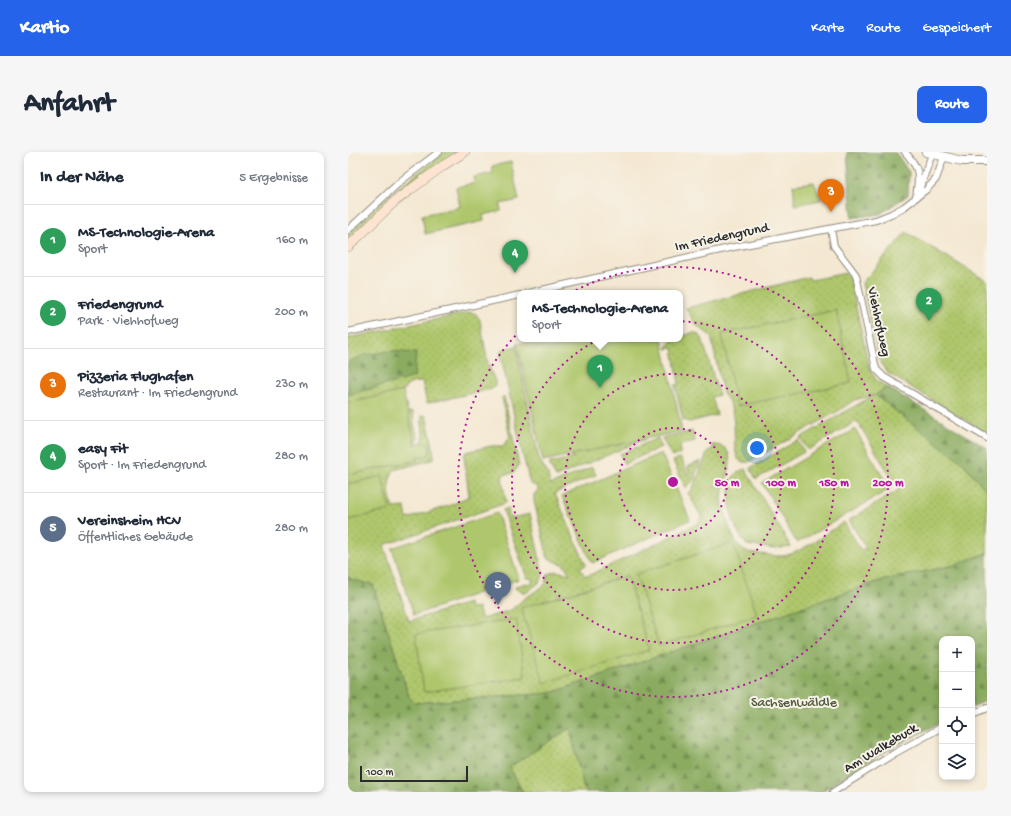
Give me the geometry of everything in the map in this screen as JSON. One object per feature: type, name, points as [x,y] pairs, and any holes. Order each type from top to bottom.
[{"type":"main road","points":[[348,247],[395,201],[444,165],[465,152]]},
{"type":"street","points":[[348,230],[402,180],[439,152]]},
{"type":"street","points":[[906,152],[915,163],[919,174],[916,197]]},
{"type":"street","points":[[916,197],[925,175],[929,153],[962,161],[987,161]]},
{"type":"street","name":"Im Friedengrund","points":[[541,290],[734,247],[876,220],[904,207],[927,189],[936,179],[944,157]]},
{"type":"street","name":"Viehhofweg","points":[[831,229],[834,246],[856,275],[876,368],[884,377],[987,438]]},
{"type":"street","points":[[348,332],[517,296]]},
{"type":"street","points":[[975,713],[987,708]]},
{"type":"street","name":"Am Walkebuck","points":[[833,792],[895,753],[939,729]]},
{"type":"green space","points":[[445,152],[458,152],[348,242],[348,235],[383,200]]},
{"type":"green space","points":[[847,152],[896,153],[909,172],[908,195],[880,214],[852,218]]},
{"type":"green space","points":[[511,162],[519,200],[500,204],[501,211],[483,215],[484,221],[425,234],[422,215],[460,207],[456,187],[475,183],[474,177],[493,173],[492,166]]},
{"type":"green space","points":[[814,182],[821,200],[795,205],[793,185]]},
{"type":"green space","points":[[906,232],[987,281],[987,433],[886,372],[879,359],[862,283]]},
{"type":"green space","points":[[846,273],[850,280],[870,370],[877,381],[887,387],[875,395],[964,463],[987,491],[987,553],[955,565],[876,582],[551,693],[414,703],[409,697],[373,585],[350,579],[348,576],[348,475],[418,460],[418,456],[424,457],[431,448],[430,445],[423,442],[422,416],[425,415],[433,446],[434,458],[394,470],[389,484],[389,493],[393,508],[405,507],[407,519],[451,505],[469,496],[464,456],[466,452],[491,446],[502,446],[510,438],[502,398],[504,396],[519,465],[514,472],[505,474],[502,478],[506,503],[384,545],[409,621],[468,603],[471,609],[478,608],[482,619],[511,610],[525,598],[545,585],[548,574],[556,571],[570,574],[564,565],[548,558],[534,501],[534,494],[538,490],[537,486],[530,484],[501,357],[501,350],[516,346],[539,459],[548,474],[550,485],[592,467],[596,475],[555,494],[586,565],[580,568],[585,576],[590,575],[699,523],[701,516],[688,493],[693,488],[708,451],[713,449],[712,445],[722,447],[729,455],[729,468],[722,500],[732,535],[743,550],[751,553],[782,556],[789,555],[814,542],[844,522],[861,550],[866,548],[849,520],[899,490],[857,421],[808,450],[800,438],[874,395],[854,400],[840,410],[749,462],[741,462],[737,457],[735,449],[734,420],[732,410],[729,401],[723,394],[711,336],[696,325],[686,308],[809,277],[810,280]]},
{"type":"green space","points":[[836,310],[851,383],[737,406],[722,334]]},
{"type":"green space","points":[[471,312],[476,314],[480,320],[488,364],[495,381],[495,386],[492,389],[427,403],[422,382],[416,382],[409,385],[403,391],[348,403],[348,338]]},
{"type":"green space","points":[[696,333],[702,338],[719,395],[712,397],[717,415],[689,422],[683,420],[675,385],[679,384],[673,348],[666,349],[671,342],[683,342],[683,335]]},
{"type":"green space","points":[[526,342],[663,342],[682,431],[543,461],[517,344]]},
{"type":"green space","points":[[390,351],[416,353],[414,377],[348,395],[348,362],[364,355]]},
{"type":"green space","points":[[887,387],[987,448],[987,491],[963,463],[875,395]]},
{"type":"green space","points":[[403,391],[415,445],[424,442],[430,445],[430,452],[427,456],[417,456],[418,460],[348,475],[348,403]]},
{"type":"green space","points":[[408,412],[413,412],[414,425],[418,438],[415,445]]},
{"type":"green space","points":[[855,429],[890,489],[797,543],[762,483]]},
{"type":"green space","points":[[692,431],[695,441],[680,445],[680,454],[672,457],[662,438]]},
{"type":"green space","points":[[652,436],[556,477],[550,467],[550,463],[573,458],[572,454]]},
{"type":"green space","points":[[658,438],[661,447],[624,464],[620,454]]},
{"type":"green space","points":[[798,440],[804,452],[756,479],[750,468]]},
{"type":"green space","points":[[661,453],[690,520],[592,563],[562,496]]},
{"type":"green space","points":[[680,458],[687,474],[689,473],[687,467],[701,461],[692,482],[686,488],[673,461]]},
{"type":"green space","points":[[745,469],[791,547],[774,549],[747,545],[742,539],[735,526],[731,512],[730,490],[731,482],[736,474]]},
{"type":"green space","points":[[382,476],[390,510],[348,520],[348,484]]},
{"type":"green space","points":[[508,508],[510,518],[530,514],[543,574],[541,581],[526,593],[515,588],[516,586],[533,582],[531,578],[527,578],[503,510]]},
{"type":"green space","points":[[497,513],[519,579],[414,615],[392,548]]},
{"type":"green space","points":[[733,543],[757,615],[659,646],[636,574]]},
{"type":"green space","name":"Sachsenwäldle","points":[[987,553],[987,700],[975,706],[975,636],[939,636],[939,724],[880,755],[821,792],[588,792],[584,789],[570,728],[509,767],[523,792],[348,792],[348,576],[350,579],[373,585],[409,697],[415,703],[551,693],[876,582],[955,565]]},
{"type":"green space","points":[[627,576],[649,650],[544,683],[521,608]]},
{"type":"green space","points":[[516,619],[525,677],[424,692],[416,634]]},
{"type":"green space","points":[[570,728],[584,789],[588,792],[523,792],[509,767]]},
{"type":"place","name":"Pizzeria Flughafen","points":[[831,212]]},
{"type":"place","name":"easy Fit","points":[[515,273]]},
{"type":"place","name":"Friedengrund","points":[[929,321]]},
{"type":"place","name":"MS-Technologie-Arena","points":[[600,388]]},
{"type":"place","name":"Vereinsheim HCV","points":[[498,605]]}]
